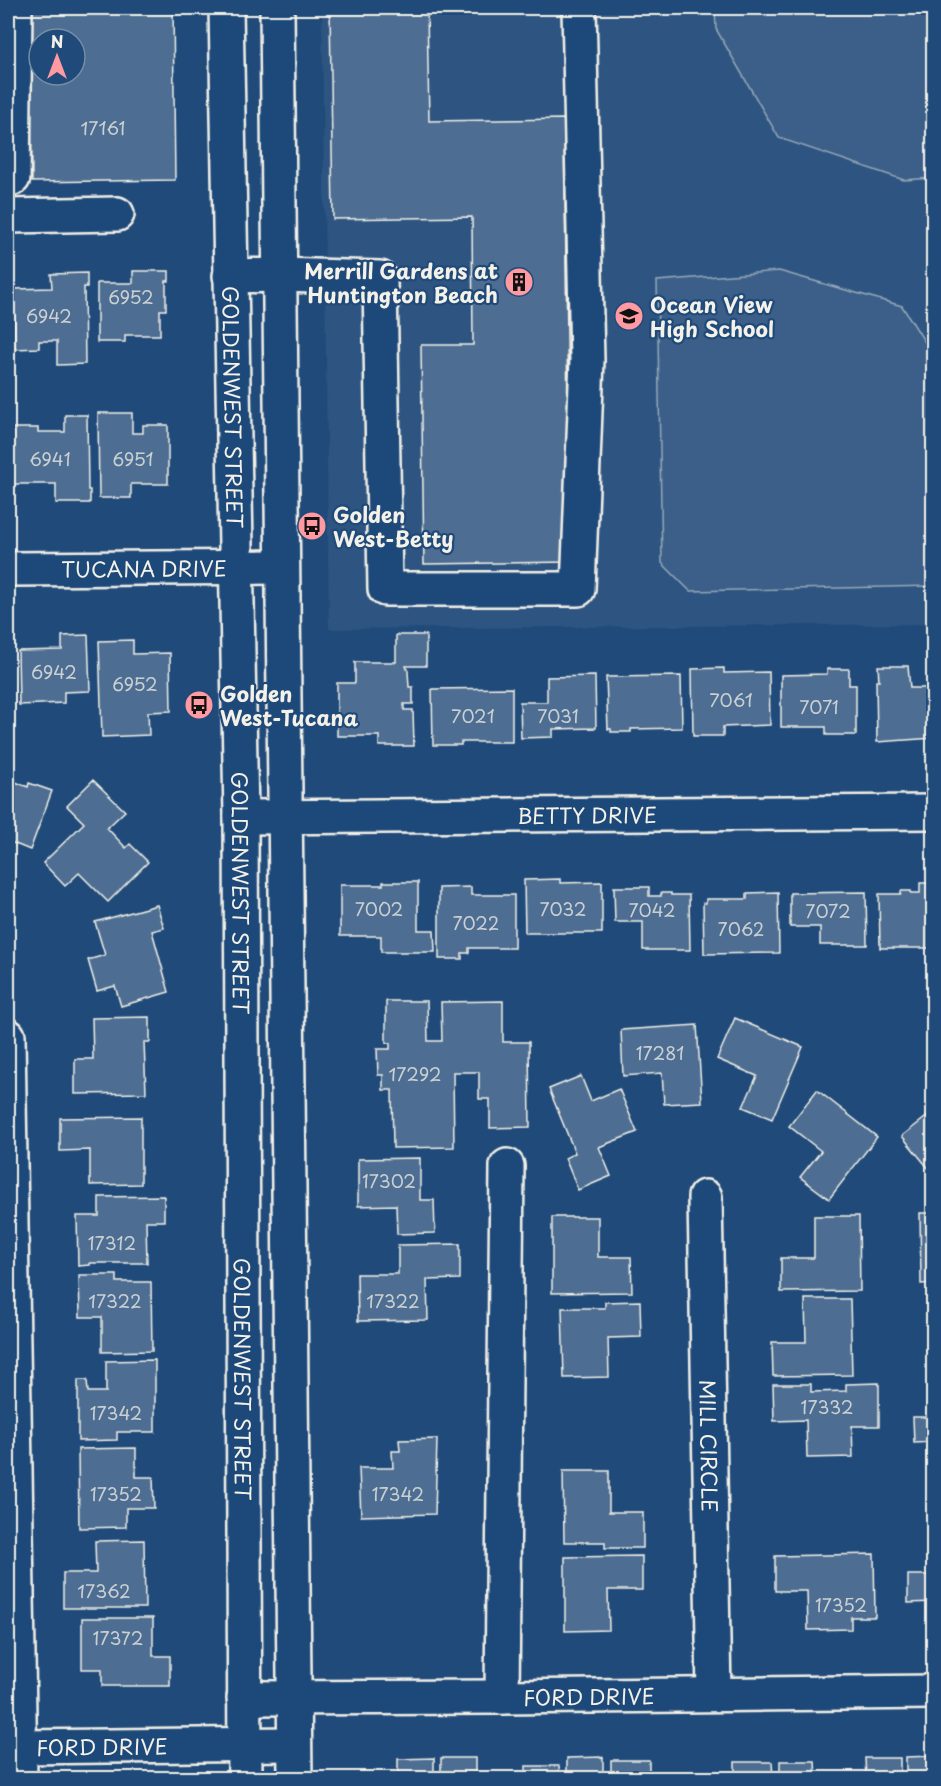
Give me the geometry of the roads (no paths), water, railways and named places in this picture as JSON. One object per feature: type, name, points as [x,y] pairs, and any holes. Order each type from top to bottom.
[{"type":"main road","points":[[13,178],[15,8]]},
{"type":"main road","name":"GOLDENWEST STREET","points":[[226,8],[242,817],[245,1779]]},
{"type":"main road","name":"GOLDENWEST STREET","points":[[276,8],[295,1779]]},
{"type":"main road","points":[[230,276],[280,274],[380,278],[385,589],[578,589],[587,360],[579,8]]},
{"type":"main road","points":[[8,216],[117,214]]},
{"type":"main road","name":"TUCANA DRIVE","points":[[8,569],[282,567]]},
{"type":"main road","name":"BETTY DRIVE","points":[[242,817],[933,812]]},
{"type":"main road","points":[[8,1036],[20,1763]]},
{"type":"main road","points":[[502,1697],[507,1166]]},
{"type":"main road","name":"MILL CIRCLE","points":[[705,1197],[714,1694]]},
{"type":"main road","name":"FORD DRIVE","points":[[244,1698],[933,1692]]},
{"type":"main road","name":"FORD DRIVE","points":[[20,1763],[244,1744],[294,1744]]},
{"type":"place","name":"Merrill Gardens at Huntington Beach","points":[[519,282]]},
{"type":"place","name":"Ocean View High School","points":[[629,316]]},
{"type":"place","name":"Golden West-Betty","points":[[312,526]]},
{"type":"place","name":"Golden West-Tucana","points":[[199,705]]}]
